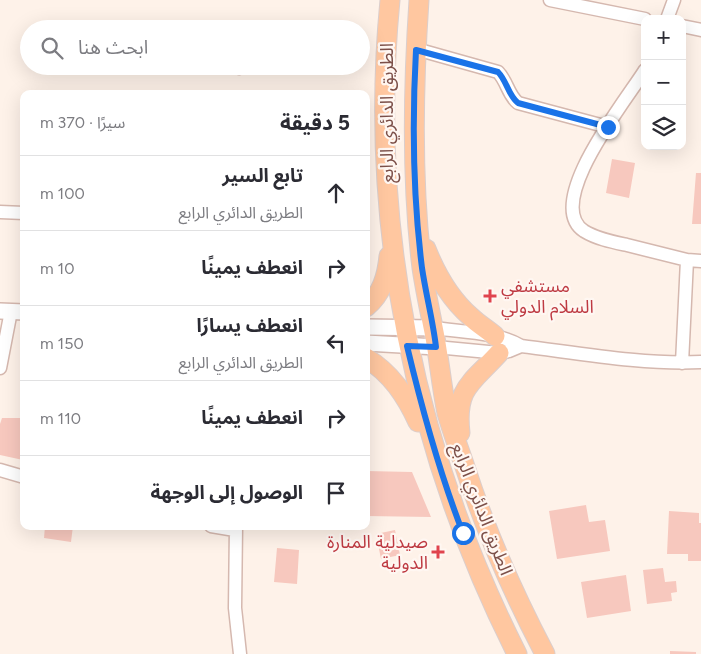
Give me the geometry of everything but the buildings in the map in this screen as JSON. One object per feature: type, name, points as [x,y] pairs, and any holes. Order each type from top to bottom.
[{"type":"main road","name":"الطريق الدائري الرابع","points":[[390,0],[386,46],[386,176],[407,346],[449,498],[498,616],[517,654]]},
{"type":"main road","name":"الطريق الدائري الرابع","points":[[419,0],[414,126],[417,221],[422,268],[448,414],[484,522],[519,604],[545,654]]},
{"type":"main road","points":[[417,221],[424,246],[443,284],[471,318],[497,345],[468,384],[461,398],[458,416],[460,454]]},
{"type":"main road","points":[[370,303],[379,293],[384,280],[392,235]]},
{"type":"main road","points":[[370,360],[377,364],[394,381],[407,400],[438,461]]},
{"type":"street","points":[[550,0],[641,18]]},
{"type":"street","points":[[668,15],[674,0]]},
{"type":"street","points":[[686,27],[701,30]]},
{"type":"street","points":[[416,50],[498,72],[506,80],[513,99],[518,103],[608,127]]},
{"type":"street","points":[[641,76],[585,164],[573,197],[572,210],[582,230],[599,238],[687,260],[701,261]]},
{"type":"street","points":[[0,212],[20,213]]},
{"type":"street","points":[[682,363],[687,260]]},
{"type":"street","points":[[0,368],[12,312]]},
{"type":"street","points":[[370,326],[434,328],[497,345]]},
{"type":"street","points":[[370,343],[436,347],[497,345],[511,340],[521,346],[613,357],[682,363],[701,362]]},
{"type":"street","points":[[0,470],[20,475]]},
{"type":"street","points":[[235,530],[235,608],[240,654]]},
{"type":"place","name":"مستشفي السلام الدولي","points":[[490,296]]},
{"type":"place","name":"صيدلية المنارة الدولية","points":[[438,552]]},
{"type":"route","points":[[463,533],[449,498],[426,422],[407,346],[436,347],[422,268],[417,221],[414,126],[416,50],[498,72],[506,80],[513,99],[518,103],[608,127]]}]
